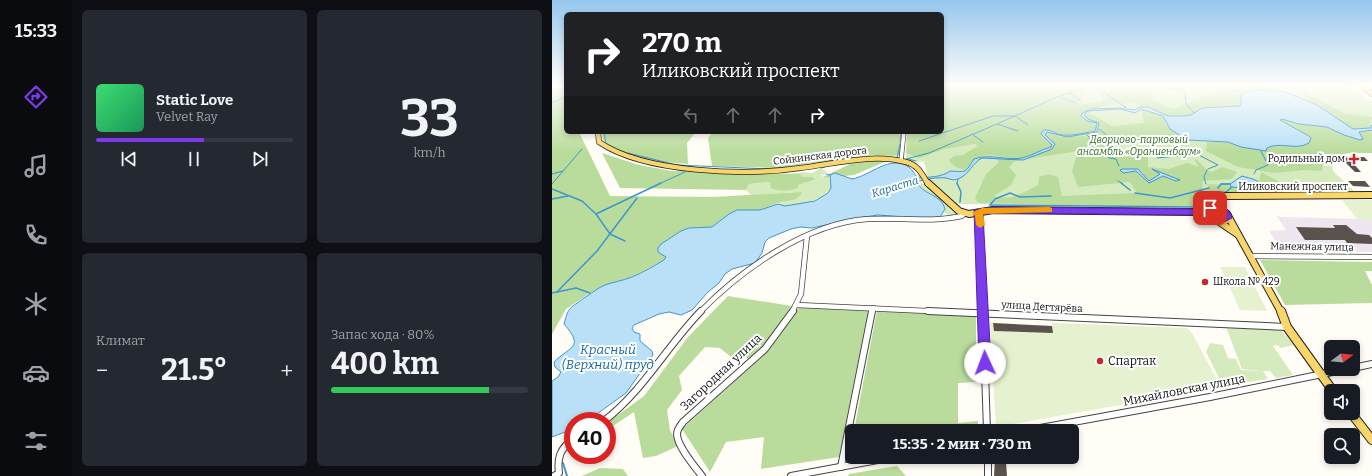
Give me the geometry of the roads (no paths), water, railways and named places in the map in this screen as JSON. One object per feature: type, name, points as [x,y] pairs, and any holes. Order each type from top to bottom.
[{"type":"main road","name":"Сойкинская дорога","points":[[598,134],[599,142],[608,150],[639,160],[683,168],[778,171],[867,160],[886,159],[902,161],[917,166],[929,186],[944,196],[956,209],[965,213]]},
{"type":"main road","name":"Иликовский проспект","points":[[965,213],[993,210],[1195,212],[1210,209],[1219,198],[1226,196],[1372,195]]},
{"type":"main road","points":[[1228,215],[1227,220],[1224,221],[1216,220],[1208,215],[1210,209],[1219,208],[1228,215],[1277,302],[1287,327],[1328,384]]},
{"type":"main road","name":"Иликовский проспект","points":[[1195,212],[1204,214],[1216,220],[1235,232],[1241,238]]},
{"type":"main road","points":[[1356,420],[1372,440]]},
{"type":"street","points":[[902,161],[904,134]]},
{"type":"street","points":[[977,212],[980,216],[987,424]]},
{"type":"street","points":[[615,412],[629,401],[688,325],[725,288],[768,258],[807,236],[840,224],[866,219],[940,222],[962,216],[965,213]]},
{"type":"street","name":"Загородная улица","points":[[702,476],[680,441],[677,434],[680,426],[765,349],[797,305],[802,294],[807,236]]},
{"type":"street","name":"Манежная улица","points":[[1251,256],[1372,257]]},
{"type":"street","name":"улица Дегтярёва","points":[[797,305],[1287,327]]},
{"type":"street","points":[[840,467],[873,308]]},
{"type":"street","points":[[1360,367],[1372,364]]},
{"type":"street","name":"Михайловская улица","points":[[1062,424],[1210,397],[1324,373]]},
{"type":"street","points":[[558,475],[558,457],[560,451],[564,448]]},
{"type":"street","points":[[792,476],[856,464]]},
{"type":"street","points":[[988,464],[988,476]]},
{"type":"water","name":"Красный (Верхний) пруд","points":[[1140,107],[1148,107],[1168,116],[1191,115],[1202,108],[1320,107],[1353,129],[1370,128],[1372,125],[1372,130],[1359,132],[1363,139],[1360,140],[1344,135],[1327,127],[1299,124],[1282,119],[1280,120],[1309,136],[1311,138],[1309,143],[1299,146],[1277,145],[1267,148],[1266,151],[1241,147],[1228,142],[1187,140],[1170,129],[1163,116],[1141,109],[1135,113],[1120,109],[1087,111],[1084,115],[1088,119],[1099,123],[1097,132],[1067,137],[1047,132],[1045,135],[1055,144],[1052,149],[1023,160],[982,158],[976,162],[965,175],[958,179],[953,180],[946,178],[935,178],[917,182],[923,190],[936,197],[943,204],[945,209],[940,217],[930,219],[878,215],[812,228],[800,227],[769,238],[765,242],[762,253],[755,263],[732,269],[725,274],[719,283],[708,292],[692,310],[681,315],[669,312],[659,314],[634,325],[632,328],[634,332],[640,334],[640,341],[652,351],[653,355],[626,393],[600,412],[564,412],[564,432],[552,437],[552,381],[558,377],[561,372],[555,367],[554,362],[573,346],[574,342],[574,338],[564,324],[567,313],[573,306],[602,286],[625,280],[664,260],[666,257],[658,252],[658,248],[661,244],[681,231],[689,228],[712,227],[737,210],[760,210],[778,204],[785,206],[815,201],[828,193],[831,188],[830,175],[835,173],[852,179],[887,164],[895,163],[909,167],[917,177],[930,177],[943,175],[950,171],[965,171],[974,159],[980,157],[1016,159],[1026,157],[1051,147],[1052,145],[1041,134],[1044,130],[1066,135],[1095,131],[1097,123],[1087,121],[1081,116],[1082,113],[1091,109],[1119,108],[1134,110]]},
{"type":"water","points":[[1138,169],[1149,181],[1160,174],[1152,169],[1180,180],[1176,181],[1163,176],[1149,183],[1136,171],[1123,173],[1120,170]]},
{"type":"water","points":[[1242,176],[1258,181],[1262,189],[1231,187],[1230,184]]},
{"type":"waterway","points":[[1015,116],[1034,107]]},
{"type":"waterway","points":[[1189,107],[1194,113]]},
{"type":"waterway","points":[[944,133],[993,116],[1015,116]]},
{"type":"waterway","points":[[997,124],[1015,116]]},
{"type":"waterway","points":[[1015,116],[1028,125]]},
{"type":"waterway","points":[[973,134],[997,124]]},
{"type":"waterway","points":[[997,124],[1018,131]]},
{"type":"waterway","points":[[1099,129],[1108,136]]},
{"type":"waterway","points":[[604,134],[606,144]]},
{"type":"waterway","points":[[900,142],[901,134]]},
{"type":"waterway","points":[[919,141],[940,134]]},
{"type":"waterway","points":[[906,159],[929,153],[973,134]]},
{"type":"waterway","points":[[973,134],[983,142]]},
{"type":"waterway","points":[[1087,135],[1095,143]]},
{"type":"waterway","points":[[1112,137],[1123,139]]},
{"type":"waterway","points":[[869,157],[897,158],[900,144]]},
{"type":"waterway","points":[[1097,147],[1093,148],[1106,154],[1109,158],[1116,159],[1119,166]]},
{"type":"waterway","points":[[552,184],[582,149]]},
{"type":"waterway","points":[[1254,174],[1256,170],[1268,165],[1261,151]]},
{"type":"waterway","points":[[628,153],[677,165],[769,169]]},
{"type":"waterway","points":[[1157,158],[1197,154],[1218,165],[1208,169]]},
{"type":"waterway","points":[[908,159],[916,161]]},
{"type":"waterway","points":[[814,164],[836,160]]},
{"type":"waterway","points":[[821,168],[829,166]]},
{"type":"waterway","points":[[1206,184],[1204,177],[1207,170]]},
{"type":"waterway","points":[[552,174],[563,171]]},
{"type":"waterway","points":[[659,184],[685,172]]},
{"type":"waterway","points":[[826,174],[830,175]]},
{"type":"waterway","name":"Караста","points":[[957,183],[958,179]]},
{"type":"waterway","points":[[1118,181],[1123,184]]},
{"type":"waterway","points":[[596,214],[661,183]]},
{"type":"waterway","points":[[957,183],[961,192],[960,202]]},
{"type":"waterway","points":[[1121,183],[1130,190]]},
{"type":"waterway","points":[[1218,188],[1221,184],[1230,184]]},
{"type":"waterway","points":[[1216,193],[1226,192],[1232,187]]},
{"type":"waterway","points":[[1135,193],[1170,198],[1209,188]]},
{"type":"waterway","points":[[552,189],[582,201],[596,214]]},
{"type":"waterway","points":[[1051,196],[1020,197],[1010,193],[995,199],[990,205],[1198,207],[1204,206],[1214,194]]},
{"type":"waterway","points":[[552,199],[568,196]]},
{"type":"waterway","points":[[610,234],[637,198]]},
{"type":"waterway","points":[[596,214],[610,234]]},
{"type":"waterway","points":[[557,292],[597,251],[610,234]]},
{"type":"waterway","points":[[610,234],[625,241]]},
{"type":"waterway","points":[[557,292],[576,288],[590,293]]},
{"type":"waterway","points":[[552,293],[557,292]]},
{"type":"waterway","points":[[563,463],[567,476]]},
{"type":"place","name":"Родильный дом","points":[[1354,159]]},
{"type":"place","name":"Школа № 429","points":[[1205,282]]},
{"type":"place","name":"Спартак","points":[[1100,361]]},
{"type":"park label","name":"Дворцово-парковый ансамбль «Ораниенбаум»","points":[[1139,146]]}]
